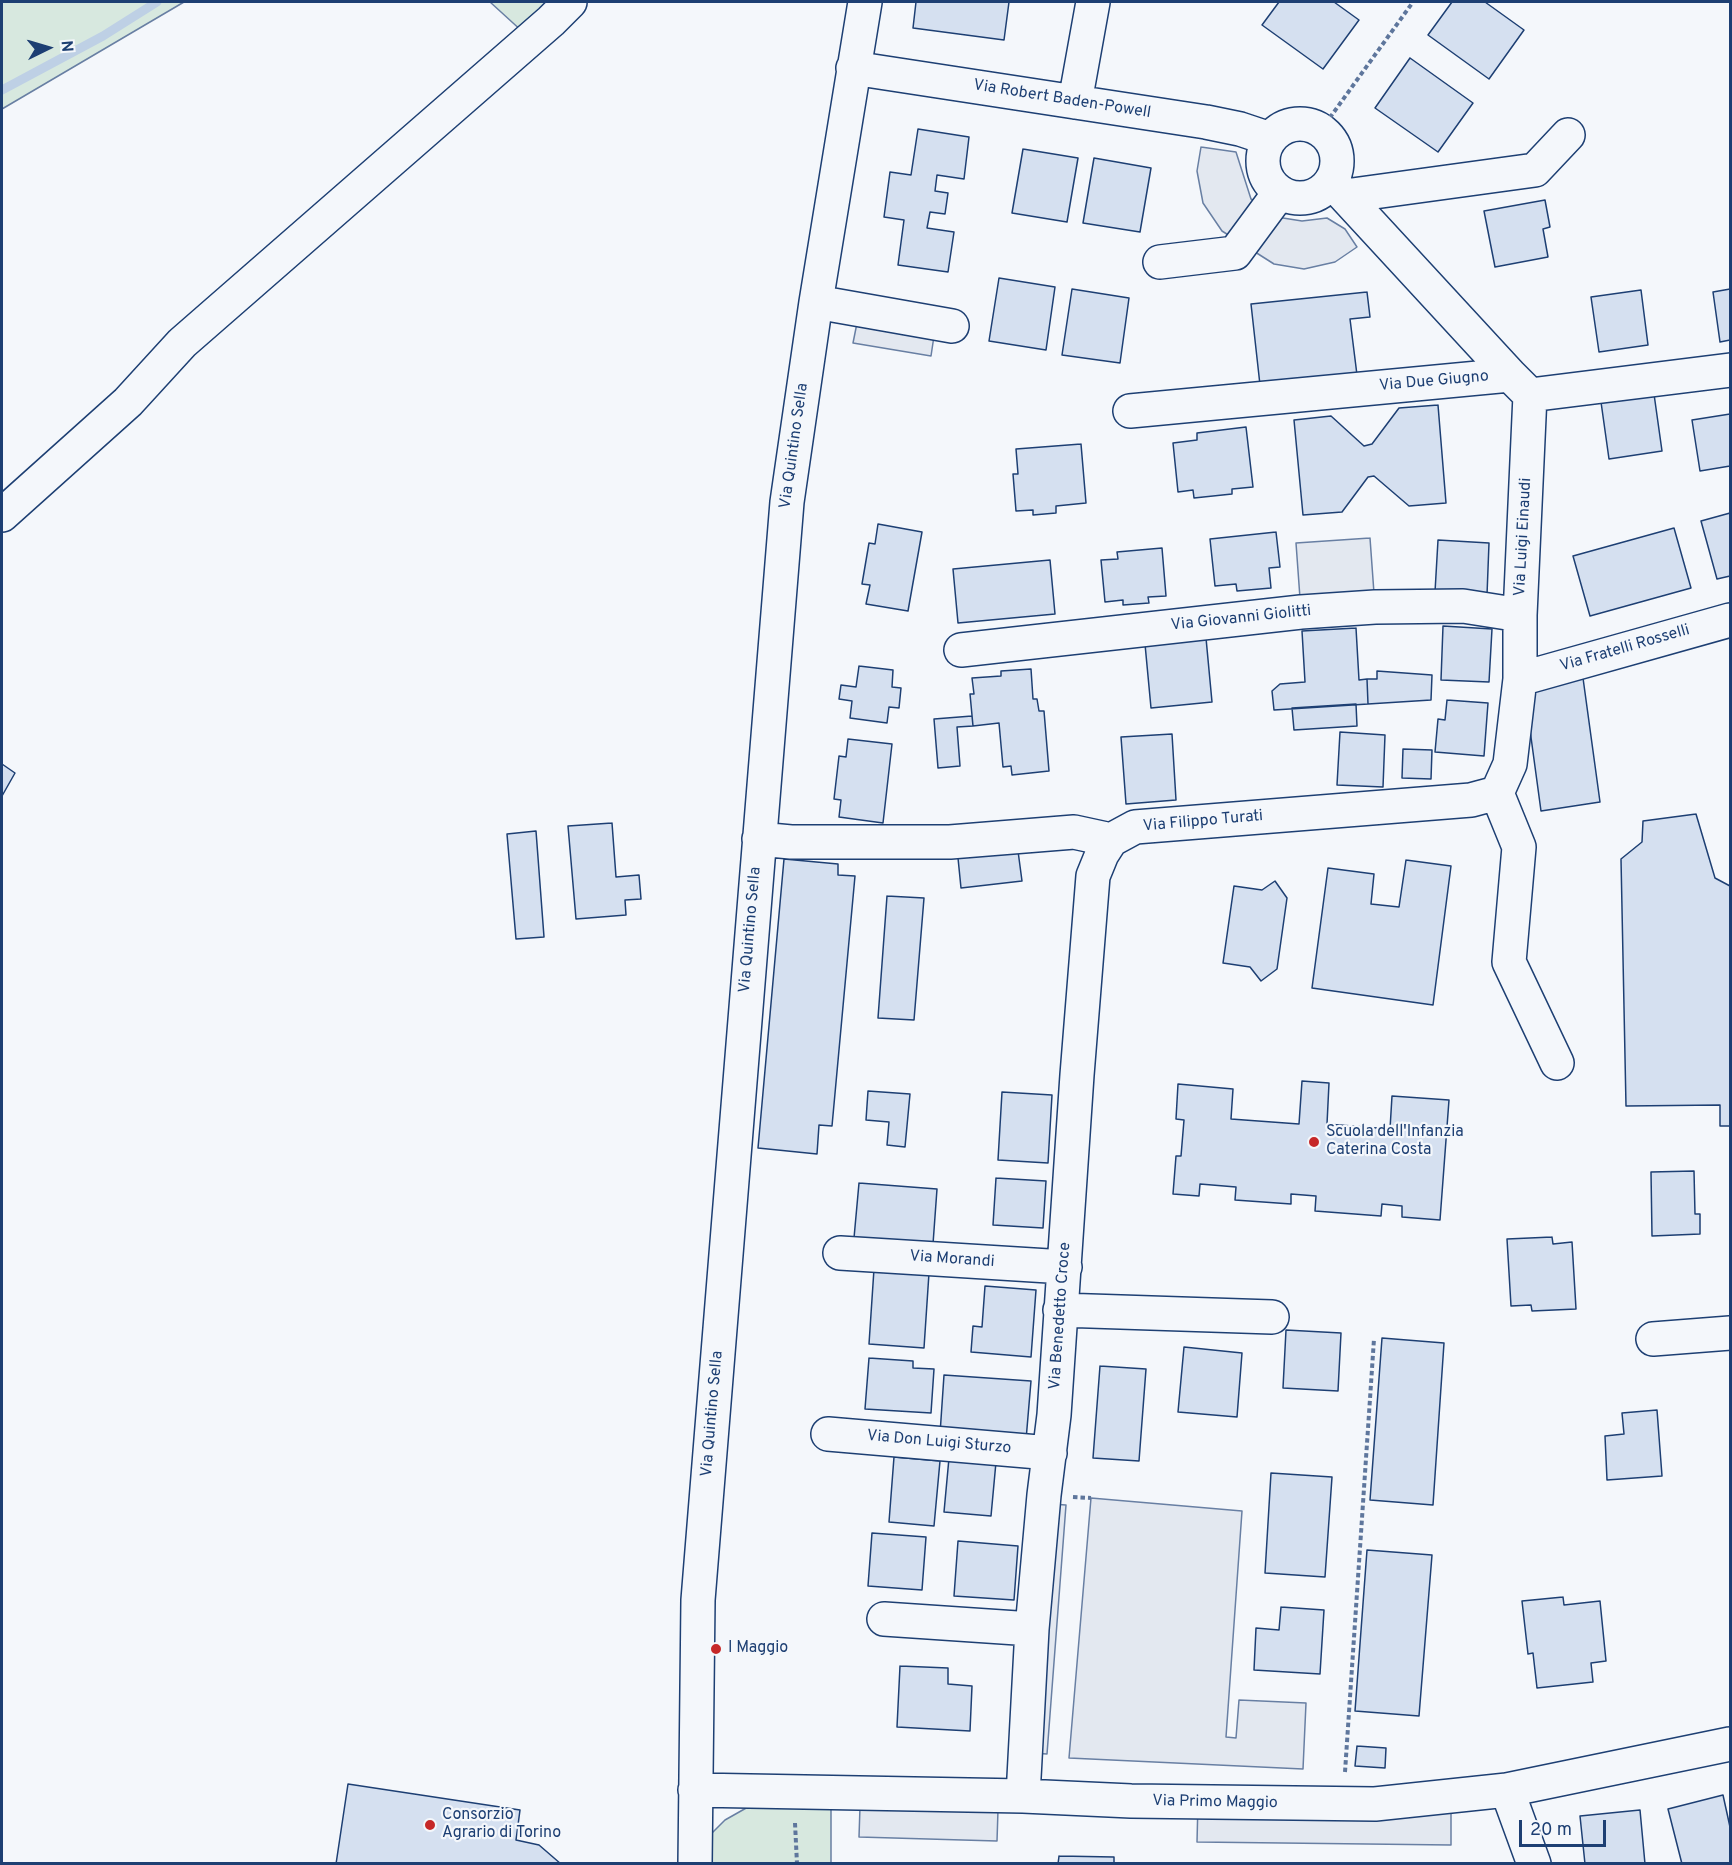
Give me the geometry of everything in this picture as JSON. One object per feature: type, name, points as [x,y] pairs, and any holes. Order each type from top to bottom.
[{"type":"street","points":[[2,515],[128,402],[182,343],[570,2]]},
{"type":"street","name":"Via Quintino Sella","points":[[695,1863],[698,1600],[787,502],[816,302],[865,2]]},
{"type":"street","points":[[1075,102],[1093,2]]},
{"type":"street","name":"Via Robert Baden-Powell","points":[[853,68],[1206,122],[1240,129],[1269,139]]},
{"type":"street","points":[[1520,385],[1338,189],[1334,148],[1321,130],[1307,124],[1294,124],[1282,128],[1269,139],[1262,160],[1264,172],[1270,184],[1291,197],[1302,198],[1323,190],[1338,189],[1535,170],[1568,135]]},
{"type":"street","points":[[1160,262],[1235,253],[1280,192]]},
{"type":"street","points":[[816,302],[952,326]]},
{"type":"street","name":"Via Due Giugno","points":[[1130,411],[1731,370]]},
{"type":"street","name":"Via Luigi Einaudi","points":[[1520,385],[1520,679]]},
{"type":"street","name":"Via Giovanni Giolitti","points":[[961,650],[1289,613],[1365,608],[1463,606],[1520,615]]},
{"type":"street","name":"Via Fratelli Rosselli","points":[[1520,679],[1731,620]]},
{"type":"street","points":[[1520,679],[1510,764],[1497,793],[1519,847],[1509,962],[1557,1063]]},
{"type":"street","name":"Via Filippo Turati","points":[[1111,840],[1135,827],[1471,800],[1497,793]]},
{"type":"street","points":[[759,839],[791,842],[950,842],[1074,832],[1111,840]]},
{"type":"street","name":"Via Benedetto Croce","points":[[1023,1796],[1032,1629],[1050,1453],[1093,876],[1111,840]]},
{"type":"street","name":"Via Morandi","points":[[840,1253],[1065,1267]]},
{"type":"street","points":[[1060,1310],[1272,1317]]},
{"type":"street","points":[[1653,1339],[1731,1333]]},
{"type":"street","name":"Via Don Luigi Sturzo","points":[[828,1434],[1050,1453]]},
{"type":"street","points":[[884,1619],[1032,1629]]},
{"type":"street","name":"Via Primo Maggio","points":[[695,1790],[1023,1796],[1131,1801],[1375,1804],[1507,1790],[1731,1744]]},
{"type":"street","points":[[1507,1790],[1534,1863]]},
{"type":"path","points":[[1321,130],[1413,2]]},
{"type":"path","points":[[1342,1805],[1374,1339]]},
{"type":"path","points":[[794,1816],[797,1863]]},
{"type":"shaded area","points":[[2,2],[184,2],[2,109]]},
{"type":"shaded area","points":[[490,2],[555,2],[524,33]]},
{"type":"shaded area","points":[[1201,147],[1236,152],[1251,199],[1283,218],[1302,221],[1327,218],[1345,229],[1357,247],[1335,262],[1304,269],[1274,264],[1222,231],[1203,203],[1197,171]]},
{"type":"shaded area","points":[[857,323],[934,336],[931,356],[853,343]]},
{"type":"shaded area","points":[[1370,538],[1375,607],[1301,612],[1296,543]]},
{"type":"shaded area","points":[[1091,1498],[1242,1511],[1226,1737],[1236,1738],[1239,1700],[1306,1703],[1303,1769],[1069,1758]]},
{"type":"shaded area","points":[[1052,1504],[1066,1505],[1047,1754],[1033,1753]]},
{"type":"shaded area","points":[[1451,1796],[1451,1845],[1197,1842],[1198,1802]]},
{"type":"shaded area","points":[[748,1807],[831,1807],[831,1863],[708,1864],[708,1845],[712,1833],[725,1820]]},
{"type":"shaded area","points":[[860,1807],[998,1810],[997,1841],[859,1837]]},
{"type":"building","points":[[916,2],[1009,2],[1004,40],[913,28]]},
{"type":"building","points":[[1279,2],[1334,2],[1359,20],[1323,69],[1262,25]]},
{"type":"building","points":[[1452,2],[1485,2],[1524,30],[1489,79],[1428,35]]},
{"type":"building","points":[[1410,58],[1473,103],[1438,152],[1375,108]]},
{"type":"building","points":[[918,129],[969,137],[964,179],[937,175],[935,191],[948,193],[945,214],[930,212],[927,228],[954,232],[948,272],[898,265],[904,220],[884,217],[890,172],[911,175]]},
{"type":"building","points":[[1023,149],[1078,158],[1067,222],[1012,213]]},
{"type":"building","points":[[1094,158],[1151,168],[1140,232],[1083,223]]},
{"type":"building","points":[[1545,200],[1550,227],[1543,229],[1548,257],[1495,267],[1484,211]]},
{"type":"building","points":[[999,278],[1055,287],[1046,350],[989,341]]},
{"type":"building","points":[[1072,289],[1129,298],[1120,363],[1062,355]]},
{"type":"building","points":[[1730,289],[1730,340],[1720,342],[1713,292]]},
{"type":"building","points":[[1641,290],[1648,345],[1599,352],[1591,297]]},
{"type":"building","points":[[1367,292],[1370,317],[1350,319],[1357,375],[1260,385],[1251,304]]},
{"type":"building","points":[[1654,394],[1662,451],[1609,459],[1601,402]]},
{"type":"building","points":[[1438,405],[1446,503],[1409,506],[1374,476],[1368,477],[1342,512],[1303,515],[1294,420],[1331,416],[1364,446],[1372,444],[1399,408]]},
{"type":"building","points":[[1730,414],[1730,466],[1700,471],[1692,420]]},
{"type":"building","points":[[1246,427],[1253,487],[1232,489],[1232,494],[1194,498],[1193,490],[1178,492],[1173,443],[1197,440],[1197,433]]},
{"type":"building","points":[[1081,444],[1086,503],[1056,506],[1056,513],[1033,515],[1033,510],[1016,511],[1013,474],[1018,474],[1016,449]]},
{"type":"building","points":[[1730,513],[1730,576],[1717,579],[1701,521]]},
{"type":"building","points":[[878,524],[922,532],[908,611],[866,604],[870,585],[862,584],[869,543],[875,544]]},
{"type":"building","points":[[1674,528],[1691,588],[1590,616],[1573,556]]},
{"type":"building","points":[[1276,532],[1280,567],[1269,568],[1271,588],[1237,591],[1236,584],[1215,586],[1210,539]]},
{"type":"building","points":[[1438,540],[1489,543],[1487,595],[1435,592]]},
{"type":"building","points":[[1162,548],[1166,596],[1148,597],[1149,603],[1123,605],[1123,600],[1105,602],[1101,560],[1118,559],[1117,552]]},
{"type":"building","points":[[1050,560],[1055,614],[958,623],[953,569]]},
{"type":"building","points":[[1443,626],[1492,629],[1489,682],[1441,680]]},
{"type":"building","points":[[1356,628],[1359,680],[1367,679],[1368,704],[1274,710],[1272,691],[1280,684],[1305,682],[1302,631]]},
{"type":"building","points":[[1206,638],[1212,702],[1151,708],[1145,644]]},
{"type":"building","points":[[859,666],[893,670],[892,687],[901,688],[899,708],[889,707],[887,723],[850,718],[852,701],[839,699],[841,685],[856,687]]},
{"type":"building","points":[[1031,669],[1033,699],[1037,699],[1039,711],[1044,711],[1049,771],[1012,775],[1011,766],[1003,767],[999,723],[973,726],[970,694],[974,694],[972,678],[1001,676],[1001,671]]},
{"type":"building","points":[[1377,671],[1432,675],[1431,700],[1368,704],[1367,679],[1377,679]]},
{"type":"building","points":[[1583,678],[1600,802],[1541,811],[1525,693]]},
{"type":"building","points":[[1447,700],[1488,703],[1484,756],[1435,752],[1438,719],[1445,720]]},
{"type":"building","points":[[1356,704],[1357,726],[1294,730],[1292,708]]},
{"type":"building","points":[[972,716],[973,726],[957,727],[960,766],[938,768],[934,719]]},
{"type":"building","points":[[1340,732],[1385,735],[1383,787],[1337,785]]},
{"type":"building","points":[[1172,734],[1176,800],[1126,804],[1121,737]]},
{"type":"building","points":[[848,739],[892,744],[883,823],[839,817],[841,800],[834,799],[839,756],[846,757]]},
{"type":"building","points":[[1403,749],[1432,750],[1431,779],[1402,778]]},
{"type":"building","points":[[2,764],[15,773],[2,796]]},
{"type":"building","points":[[1696,814],[1715,878],[1730,886],[1730,1126],[1720,1126],[1720,1105],[1626,1106],[1621,859],[1642,842],[1643,821]]},
{"type":"building","points":[[612,823],[616,877],[639,875],[641,899],[625,900],[626,915],[576,919],[568,826]]},
{"type":"building","points":[[536,831],[544,937],[516,939],[507,834]]},
{"type":"building","points":[[1018,851],[1022,881],[961,888],[958,858]]},
{"type":"building","points":[[784,859],[838,864],[838,875],[855,876],[832,1126],[819,1125],[817,1154],[758,1148]]},
{"type":"building","points":[[1406,860],[1451,866],[1433,1005],[1312,988],[1328,868],[1374,874],[1371,904],[1399,907]]},
{"type":"building","points":[[1275,881],[1287,898],[1277,969],[1261,981],[1250,967],[1223,963],[1234,886],[1262,890]]},
{"type":"building","points":[[887,896],[924,898],[914,1020],[878,1018]]},
{"type":"building","name":"Scuola dell'Infanzia Caterina Costa","points":[[1302,1081],[1329,1083],[1327,1124],[1390,1129],[1392,1096],[1449,1100],[1440,1220],[1402,1217],[1402,1206],[1382,1204],[1381,1216],[1315,1211],[1316,1196],[1291,1194],[1291,1204],[1235,1200],[1236,1187],[1200,1184],[1199,1196],[1173,1194],[1176,1156],[1181,1156],[1184,1120],[1176,1119],[1178,1084],[1233,1089],[1231,1119],[1299,1124]]},
{"type":"building","points":[[868,1091],[910,1094],[905,1147],[887,1145],[889,1122],[866,1120]]},
{"type":"building","points":[[1002,1092],[1052,1095],[1048,1163],[998,1160]]},
{"type":"building","points":[[1694,1171],[1695,1214],[1700,1214],[1700,1234],[1652,1236],[1651,1172]]},
{"type":"building","points":[[996,1178],[1046,1181],[1043,1228],[993,1225]]},
{"type":"building","points":[[859,1183],[937,1189],[933,1244],[854,1238]]},
{"type":"building","points":[[1552,1237],[1553,1244],[1572,1242],[1576,1309],[1532,1311],[1531,1305],[1511,1306],[1507,1239]]},
{"type":"building","points":[[874,1269],[929,1273],[924,1348],[869,1344]]},
{"type":"building","points":[[985,1286],[1036,1290],[1031,1357],[971,1352],[973,1326],[982,1327]]},
{"type":"building","points":[[1286,1330],[1341,1333],[1338,1391],[1283,1388]]},
{"type":"building","points":[[1382,1338],[1444,1343],[1433,1505],[1370,1500]]},
{"type":"building","points":[[1184,1347],[1242,1353],[1237,1417],[1178,1412]]},
{"type":"building","points":[[869,1358],[913,1361],[913,1368],[934,1369],[931,1413],[865,1409]]},
{"type":"building","points":[[1100,1366],[1146,1369],[1139,1461],[1093,1458]]},
{"type":"building","points":[[944,1375],[1031,1381],[1026,1440],[940,1434]]},
{"type":"building","points":[[1657,1410],[1662,1476],[1607,1480],[1605,1436],[1624,1434],[1622,1413]]},
{"type":"building","points":[[894,1457],[940,1461],[934,1526],[889,1522]]},
{"type":"building","points":[[949,1458],[996,1462],[991,1516],[944,1512]]},
{"type":"building","points":[[1271,1473],[1332,1477],[1325,1577],[1265,1573]]},
{"type":"building","points":[[872,1533],[926,1537],[922,1590],[868,1586]]},
{"type":"building","points":[[958,1541],[1018,1546],[1014,1600],[954,1596]]},
{"type":"building","points":[[1367,1550],[1432,1555],[1419,1716],[1355,1711]]},
{"type":"building","points":[[1563,1597],[1564,1605],[1600,1601],[1606,1661],[1591,1663],[1593,1682],[1537,1688],[1533,1653],[1528,1654],[1522,1601]]},
{"type":"building","points":[[1281,1607],[1324,1610],[1320,1674],[1254,1670],[1256,1628],[1279,1630]]},
{"type":"building","points":[[900,1666],[948,1668],[948,1684],[972,1686],[970,1731],[897,1727]]},
{"type":"building","points":[[1357,1746],[1386,1748],[1385,1768],[1355,1766]]},
{"type":"building","name":"Consorzio Agrario di Torino","points":[[348,1784],[520,1810],[516,1840],[539,1845],[561,1864],[336,1864]]},
{"type":"building","points":[[1723,1795],[1730,1827],[1730,1864],[1682,1864],[1668,1809]]},
{"type":"building","points":[[1640,1810],[1645,1864],[1585,1864],[1580,1816]]},
{"type":"building","points":[[1059,1856],[1114,1857],[1114,1864],[1058,1864]]},
{"type":"waterway","points":[[2,90],[103,36],[157,2]]},
{"type":"place","name":"Scuola dell'Infanzia Caterina Costa","points":[[1314,1142]]},
{"type":"place","name":"I Maggio","points":[[716,1649]]},
{"type":"place","name":"Consorzio Agrario di Torino","points":[[430,1825]]}]
